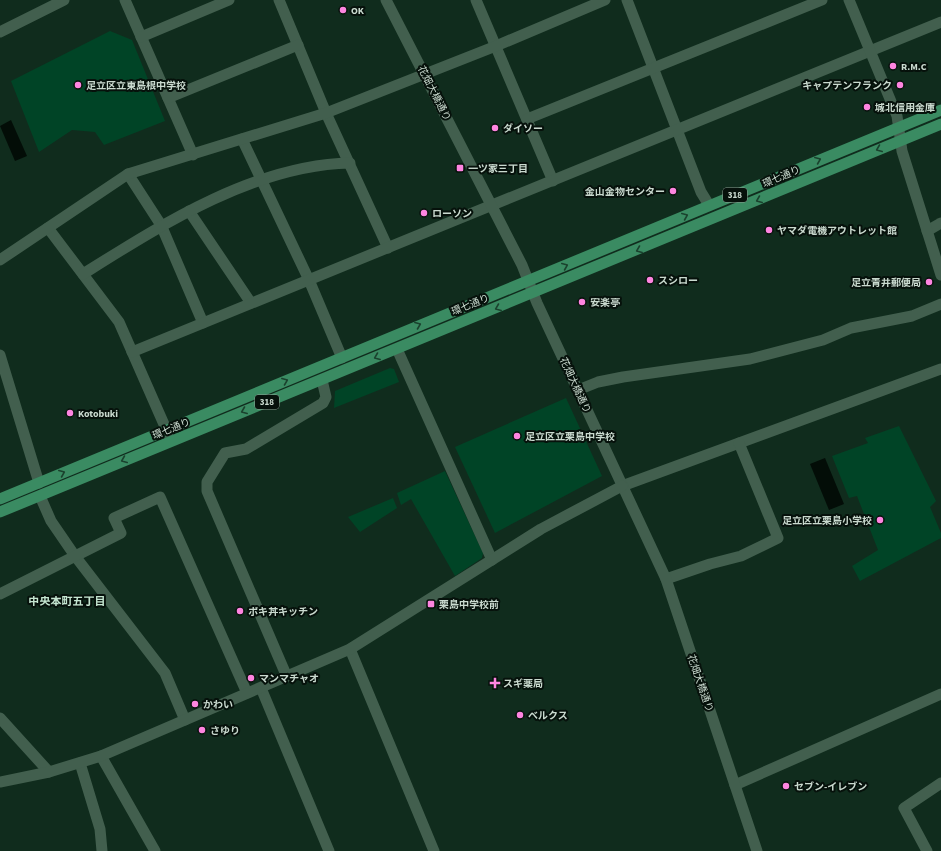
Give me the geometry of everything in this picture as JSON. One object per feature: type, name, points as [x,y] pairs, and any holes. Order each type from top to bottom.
[{"type":"main road","name":"環七通り","points":[[0,499],[342,358],[392,335],[529,281],[941,110]]},
{"type":"main road","name":"環七通り","points":[[0,512],[171,440],[534,293],[941,124]]},
{"type":"street","points":[[0,32],[50,3],[64,0]]},
{"type":"street","points":[[125,0],[193,155]]},
{"type":"street","points":[[141,37],[229,0]]},
{"type":"street","points":[[279,0],[326,113],[388,248]]},
{"type":"street","name":"花畑大橋通り","points":[[386,0],[492,205],[529,281],[537,303],[666,579],[757,851]]},
{"type":"street","points":[[476,0],[553,180]]},
{"type":"street","points":[[0,260],[128,174],[326,113],[496,46],[604,0]]},
{"type":"street","points":[[627,0],[701,192],[709,205]]},
{"type":"street","points":[[527,119],[822,0]]},
{"type":"street","points":[[849,0],[900,126],[900,140],[926,231],[941,275]]},
{"type":"street","points":[[132,352],[941,22]]},
{"type":"street","points":[[168,98],[298,45]]},
{"type":"street","points":[[242,139],[309,280],[342,358]]},
{"type":"street","points":[[83,274],[161,225],[213,199],[278,174],[330,164],[350,163]]},
{"type":"street","points":[[128,174],[161,225],[203,323]]},
{"type":"street","points":[[189,211],[251,303]]},
{"type":"street","points":[[926,231],[941,224]]},
{"type":"street","points":[[48,228],[119,322],[171,440]]},
{"type":"street","points":[[578,390],[598,382],[623,377],[750,359],[823,340],[851,328],[912,316],[941,304]]},
{"type":"street","points":[[397,349],[492,560]]},
{"type":"street","points":[[0,355],[4,378],[39,483]]},
{"type":"street","points":[[0,782],[80,764],[262,688],[350,649],[576,509],[622,486],[941,369]]},
{"type":"street","points":[[287,677],[207,491],[207,482],[225,453],[246,449],[323,403],[326,397],[322,380]]},
{"type":"street","points":[[666,579],[710,564],[741,556],[778,538],[739,443]]},
{"type":"street","points":[[40,496],[51,521],[75,556],[165,673],[185,720]]},
{"type":"street","points":[[0,594],[121,533],[114,518],[160,497],[247,693]]},
{"type":"street","points":[[350,649],[434,851]]},
{"type":"street","points":[[262,688],[329,851]]},
{"type":"street","points":[[736,785],[941,694]]},
{"type":"street","points":[[0,718],[49,772]]},
{"type":"street","points":[[100,756],[155,851]]},
{"type":"street","points":[[80,764],[100,829],[102,851]]},
{"type":"street","points":[[927,851],[904,808],[941,783]]},
{"type":"green space","points":[[110,31],[132,40],[165,121],[104,145],[95,132],[72,130],[39,152],[11,81]]},
{"type":"green space","points":[[390,368],[394,369],[399,382],[334,408],[335,391]]},
{"type":"green space","points":[[566,398],[602,476],[495,533],[455,447]]},
{"type":"green space","points":[[899,426],[936,501],[930,507],[941,533],[941,538],[860,581],[852,566],[878,550],[857,496],[849,498],[832,456],[868,443],[865,438]]},
{"type":"green space","points":[[445,471],[483,553],[482,558],[455,576],[411,499],[401,505],[397,493]]},
{"type":"green space","points":[[393,498],[397,508],[360,532],[348,517]]},
{"type":"shaded area","points":[[11,120],[27,156],[15,161],[0,126]]},
{"type":"shaded area","points":[[825,458],[844,504],[829,510],[810,464]]},
{"type":"place","name":"OK","points":[[343,10]]},
{"type":"place","name":"R.M.C","points":[[893,66]]},
{"type":"place","name":"足立区立東島根中学校","points":[[78,85]]},
{"type":"place","name":"キャプテンフランク","points":[[900,85]]},
{"type":"place","name":"城北信用金庫","points":[[867,107]]},
{"type":"place","name":"ダイソー","points":[[495,128]]},
{"type":"place","name":"一ツ家三丁目","points":[[460,168]]},
{"type":"place","name":"金山金物センター","points":[[673,191]]},
{"type":"place","name":"ローソン","points":[[424,213]]},
{"type":"place","name":"ヤマダ電機アウトレット館","points":[[769,230]]},
{"type":"place","name":"スシロー","points":[[650,280]]},
{"type":"place","name":"足立青井郵便局","points":[[929,282]]},
{"type":"place","name":"安楽亭","points":[[582,302]]},
{"type":"place","name":"Kotobuki","points":[[70,413]]},
{"type":"place","name":"足立区立栗島中学校","points":[[517,436]]},
{"type":"place","name":"足立区立栗島小学校","points":[[880,520]]},
{"type":"place","name":"栗島中学校前","points":[[431,604]]},
{"type":"place","name":"ポキ丼キッチン","points":[[240,611]]},
{"type":"place","name":"マンマチャオ","points":[[251,678]]},
{"type":"place","name":"スギ薬局","points":[[495,683]]},
{"type":"place","name":"かわい","points":[[195,704]]},
{"type":"place","name":"ベルクス","points":[[520,715]]},
{"type":"place","name":"さゆり","points":[[202,730]]},
{"type":"place","name":"セブン-イレブン","points":[[786,786]]},
{"type":"district","name":"中央本町五丁目","points":[[67,601]]}]
